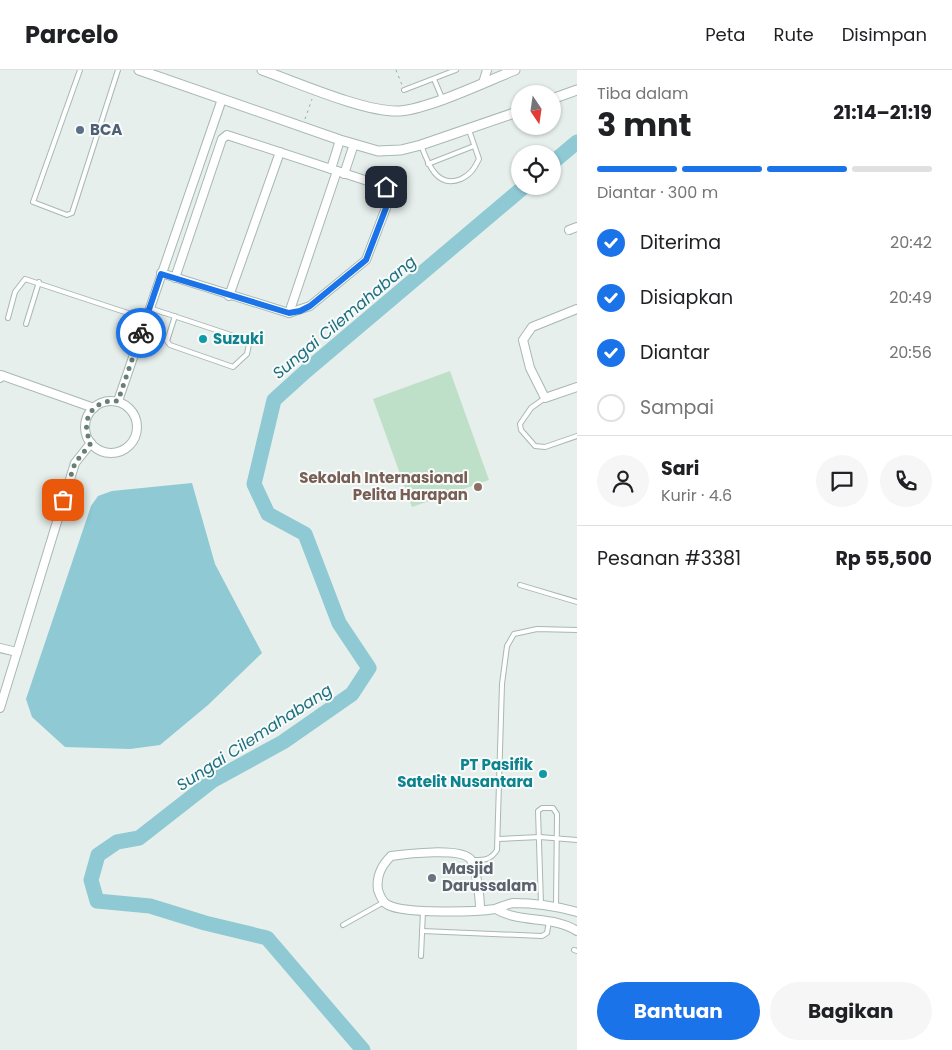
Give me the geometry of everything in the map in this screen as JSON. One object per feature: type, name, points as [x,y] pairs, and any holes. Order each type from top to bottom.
[{"type":"street","points":[[139,70],[340,140],[389,152],[421,145],[511,114]]},
{"type":"street","points":[[482,83],[487,70]]},
{"type":"street","points":[[267,71],[315,90],[382,110],[401,111],[442,98],[516,70]]},
{"type":"street","points":[[561,96],[576,90]]},
{"type":"street","points":[[118,401],[222,99]]},
{"type":"street","points":[[161,274],[229,296],[289,313],[310,306],[366,260],[389,200],[389,191],[386,187],[280,152],[230,136],[224,137],[174,278]]},
{"type":"street","points":[[289,313],[337,171],[340,140]]},
{"type":"street","points":[[337,171],[354,144]]},
{"type":"street","points":[[229,296],[280,152]]},
{"type":"street","points":[[577,308],[541,322],[532,327],[524,336],[524,350],[530,368],[545,398],[577,387]]},
{"type":"street","points":[[0,376],[94,408]]},
{"type":"street","points":[[118,401],[126,405],[136,419],[136,437],[124,450],[115,452],[98,449],[91,443],[85,428],[89,414],[94,408],[105,402],[118,401]]},
{"type":"street","points":[[0,708],[75,463],[91,443]]},
{"type":"street","points":[[0,648],[16,652]]},
{"type":"street","points":[[480,910],[477,884],[471,860],[460,854],[410,853],[391,856],[379,873],[378,886],[384,902],[396,908],[423,911],[480,910],[496,909],[510,903],[556,906],[577,912]]},
{"type":"street","points":[[496,909],[508,916],[549,922],[571,927],[577,931]]},
{"type":"lane","points":[[80,70],[34,200],[35,204],[68,215],[72,213],[118,70]]},
{"type":"lane","points":[[404,90],[456,70]]},
{"type":"lane","points":[[434,79],[442,98]]},
{"type":"lane","points":[[421,145],[428,164],[437,176],[445,182],[454,182],[468,176],[474,170],[479,158],[469,130]]},
{"type":"lane","points":[[428,164],[474,146]]},
{"type":"lane","points":[[8,318],[15,292],[21,281],[25,278],[146,319]]},
{"type":"lane","points":[[26,324],[39,282]]},
{"type":"lane","points":[[150,308],[175,316],[245,340],[249,344],[247,354],[233,367],[170,344],[167,341],[175,316]]},
{"type":"lane","points":[[545,398],[531,408],[520,424],[521,430],[535,446],[545,447],[577,436]]},
{"type":"lane","points":[[520,585],[577,602]]},
{"type":"lane","points":[[471,860],[485,860],[492,857],[497,850],[497,792],[502,684],[507,646],[514,634],[537,629],[577,630]]},
{"type":"lane","points":[[541,905],[538,811],[542,808],[552,808],[557,814],[556,906]]},
{"type":"lane","points":[[498,839],[540,838],[577,840]]},
{"type":"lane","points":[[343,924],[384,902]]},
{"type":"lane","points":[[421,956],[423,911]]},
{"type":"lane","points":[[422,932],[542,936],[547,933],[549,922]]},
{"type":"path","points":[[396,70],[404,90]]},
{"type":"path","points":[[302,126],[315,90]]},
{"type":"green space","points":[[450,371],[489,480],[412,507],[373,399]]},
{"type":"water","points":[[192,483],[215,564],[262,653],[208,705],[160,745],[130,749],[65,747],[32,717],[26,699],[91,506],[98,496],[112,491]]},
{"type":"waterway","name":"Sungai Cilemahabang","points":[[561,155],[577,142]]},
{"type":"waterway","name":"Sungai Cilemahabang","points":[[363,1050],[267,938],[205,923],[150,906],[97,901],[91,880],[98,855],[117,842],[139,838],[212,781],[283,742],[352,694],[369,668],[339,623],[305,534],[268,514],[254,484],[274,400],[514,195]]},
{"type":"way so far","points":[[63,500],[75,463],[91,443],[85,428],[89,414],[99,404],[118,401],[141,333]]},
{"type":"place","name":"BCA","points":[[80,130]]},
{"type":"place","name":"Suzuki","points":[[203,339]]},
{"type":"place","name":"Sekolah Internasional Pelita Harapan","points":[[478,487]]},
{"type":"place","name":"PT Pasifik Satelit Nusantara","points":[[543,774]]},
{"type":"place","name":"Masjid Darussalam","points":[[432,878]]},
{"type":"route","points":[[141,333],[161,274],[289,313],[300,311],[310,306],[355,271],[366,260],[389,200],[389,191],[386,187]]}]
